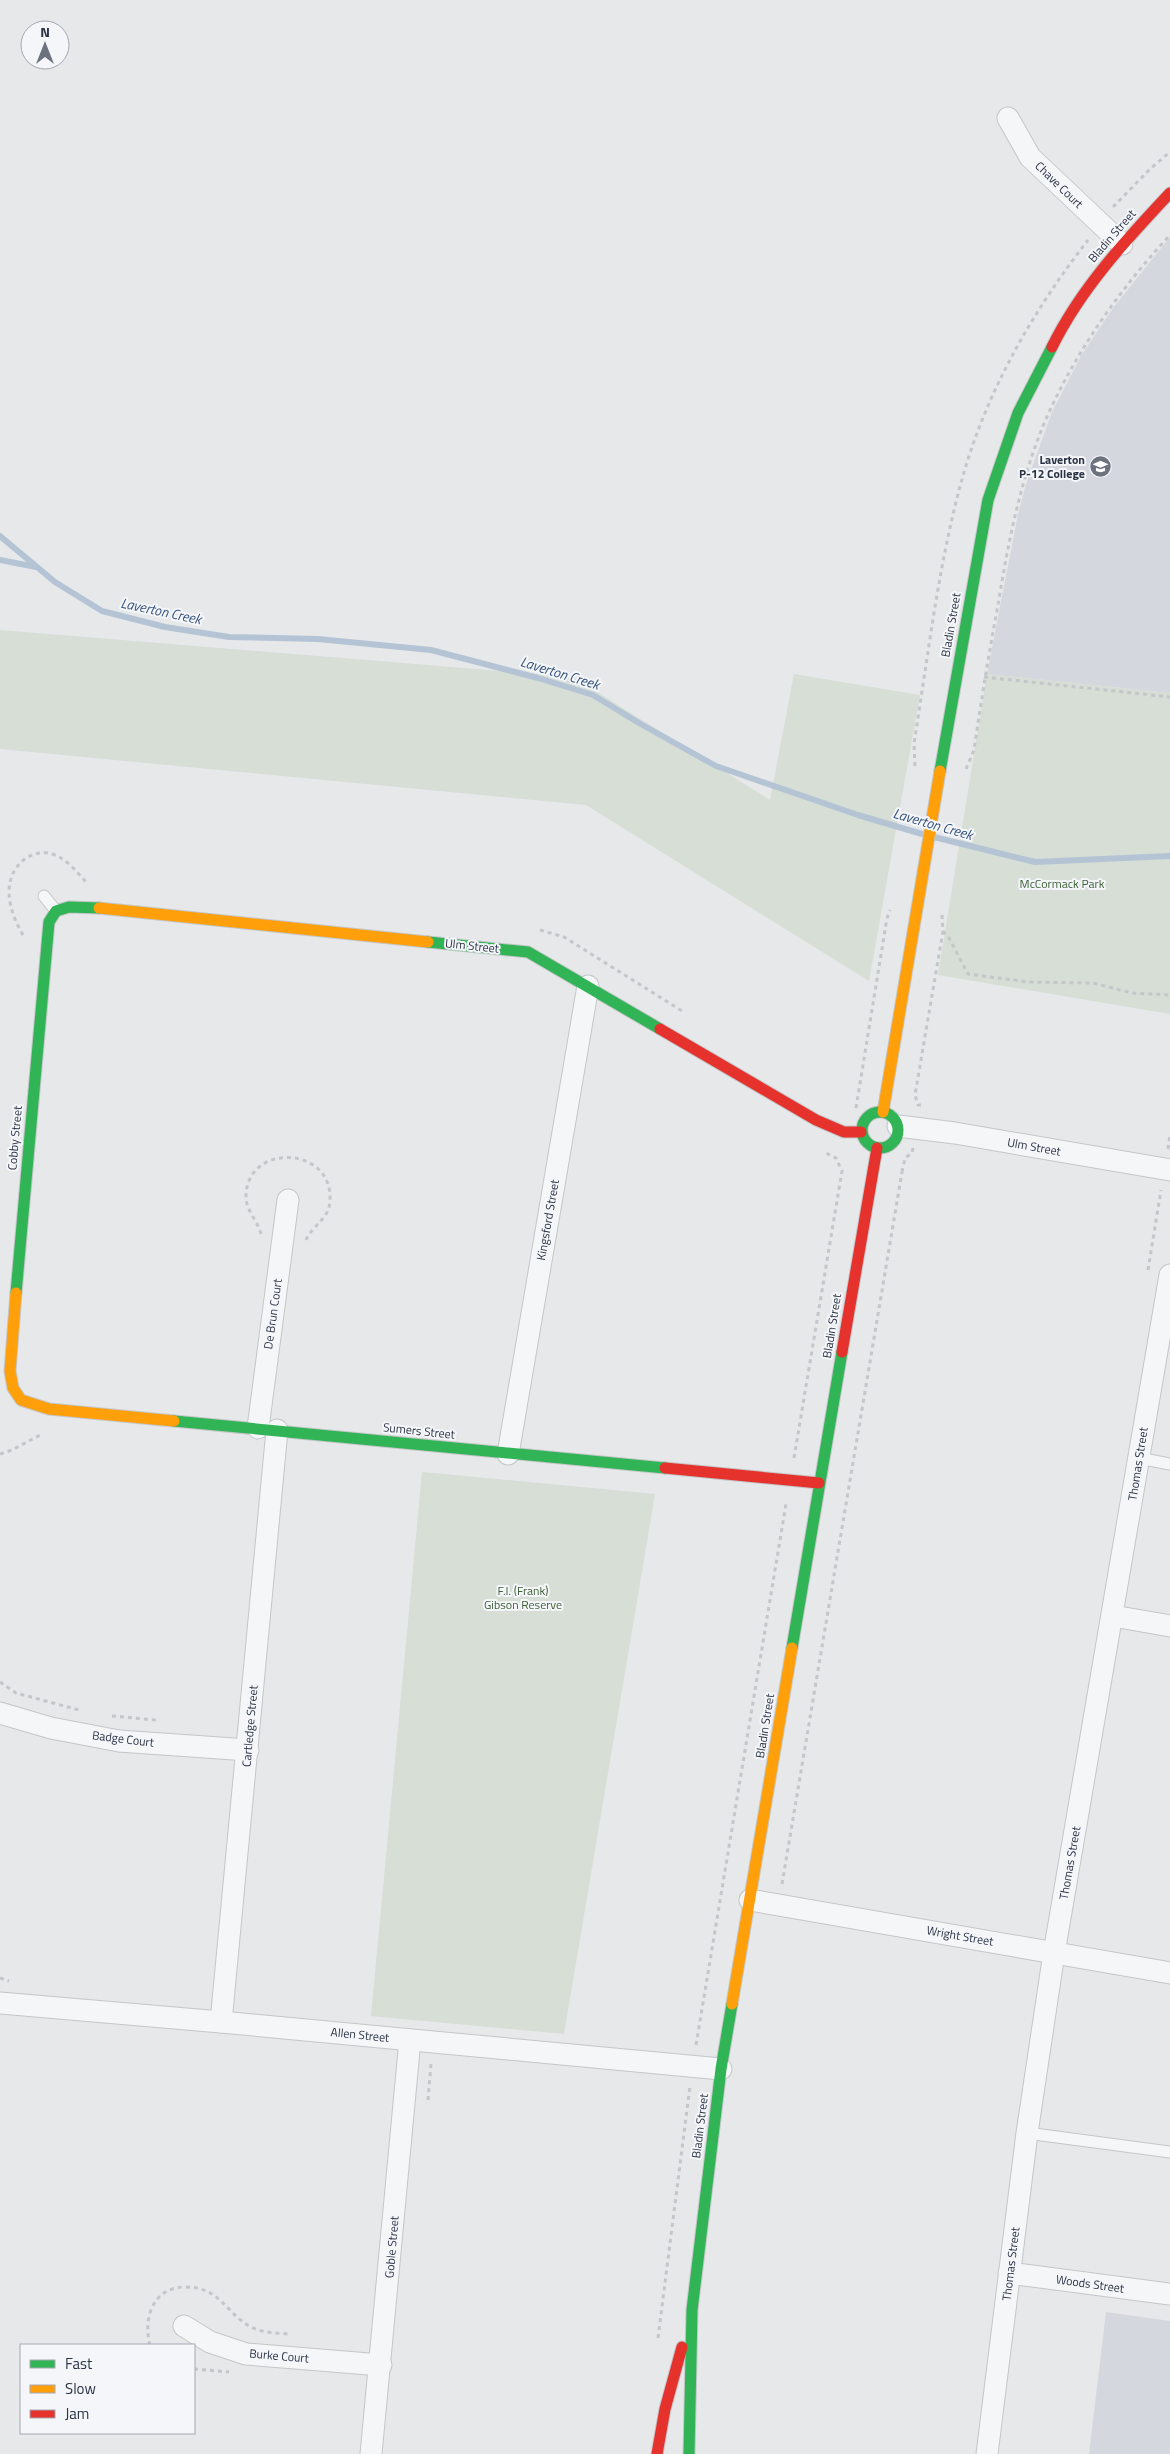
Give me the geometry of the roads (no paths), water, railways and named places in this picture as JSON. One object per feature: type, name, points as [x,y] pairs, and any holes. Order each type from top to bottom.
[{"type":"street","name":"Chave Court","points":[[1008,118],[1030,157],[1122,244]]},
{"type":"street","name":"Bladin Street","points":[[890,1119],[914,922],[956,673],[988,500],[1018,413],[1060,330],[1097,275],[1122,244],[1170,193]]},
{"type":"street","name":"Ulm Street","points":[[56,911],[69,908],[86,908],[528,952],[816,1120],[844,1132],[861,1132]]},
{"type":"street","name":"Cobby Street","points":[[18,1397],[10,1381],[10,1359],[46,934],[49,922],[56,911]]},
{"type":"street","name":"Kingsford Street","points":[[508,1454],[588,986]]},
{"type":"street","points":[[867,1116],[890,1119],[897,1138],[888,1146],[877,1148],[866,1142],[861,1132],[867,1116]]},
{"type":"street","name":"Ulm Street","points":[[890,1119],[955,1133],[1170,1170]]},
{"type":"street","name":"Bladin Street","points":[[689,2454],[692,2310],[721,2069],[877,1148]]},
{"type":"street","name":"De Brun Court","points":[[268,1429],[288,1200]]},
{"type":"street","name":"Thomas Street","points":[[987,2454],[1027,2133],[1054,1953],[1170,1275]]},
{"type":"street","name":"Sumers Street","points":[[18,1397],[32,1406],[49,1409],[820,1483]]},
{"type":"street","name":"Cartledge Street","points":[[221,2022],[248,1750],[268,1429]]},
{"type":"street","points":[[1113,1616],[1170,1626]]},
{"type":"street","name":"Badge Court","points":[[0,1713],[50,1728],[119,1741],[248,1750]]},
{"type":"street","name":"Wright Street","points":[[750,1900],[1170,1973]]},
{"type":"street","name":"Allen Street","points":[[0,2004],[221,2022],[721,2069]]},
{"type":"street","name":"Goble Street","points":[[371,2454],[381,2365],[410,2040]]},
{"type":"street","name":"Woods Street","points":[[1010,2273],[1170,2294]]},
{"type":"street","name":"Bladin Street","points":[[657,2454],[665,2409],[692,2310]]},
{"type":"street","name":"Burke Court","points":[[184,2326],[210,2342],[246,2354],[381,2365]]},
{"type":"lane","points":[[44,896],[56,911]]},
{"type":"lane","points":[[1139,1458],[1170,1464]]},
{"type":"lane","points":[[1027,2133],[1170,2152]]},
{"type":"waterway","name":"Laverton Creek","points":[[0,536],[55,582],[102,611],[165,627],[229,637],[318,639],[431,650],[538,678],[593,695],[716,766],[858,815],[922,834]]},
{"type":"waterway","points":[[0,560],[36,567]]},
{"type":"waterway","name":"Laverton Creek","points":[[934,837],[1035,862],[1170,856]]},
{"type":"place","name":"Laverton P-12 College","points":[[1101,467]]},
{"type":"park label","name":"McCormack Park","points":[[1062,884]]},
{"type":"park label","name":"F.I. (Frank) Gibson Reserve","points":[[523,1598]]}]
